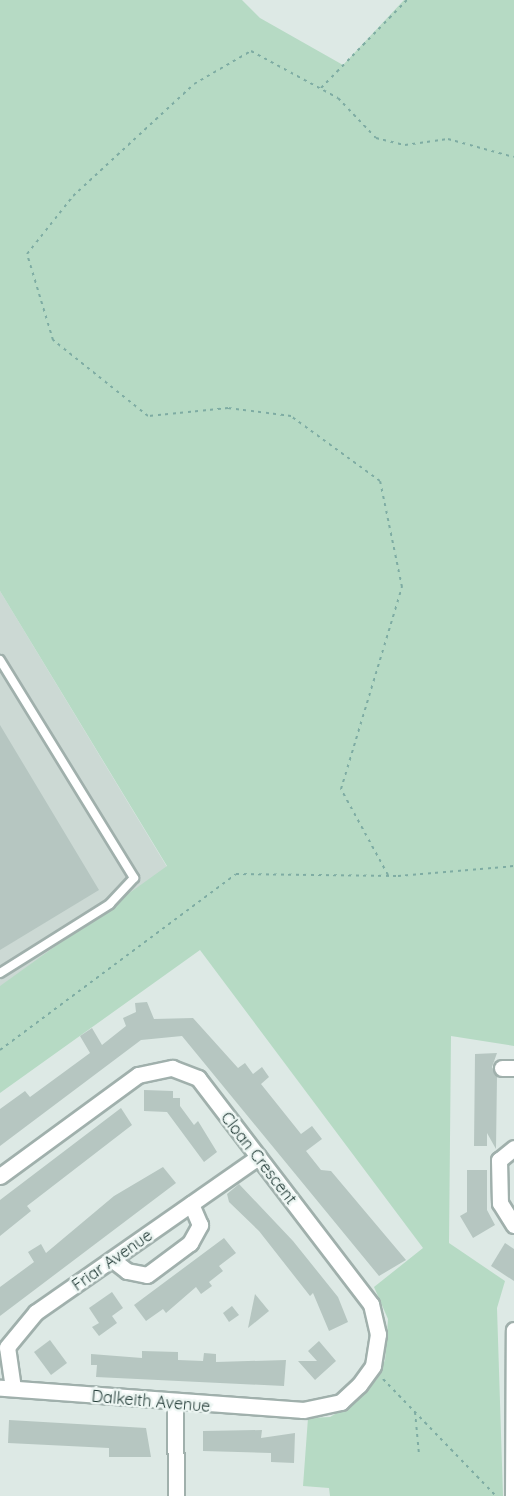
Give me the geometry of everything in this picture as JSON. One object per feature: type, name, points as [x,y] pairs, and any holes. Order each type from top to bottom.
[{"type":"street","name":"Cloan Crescent","points":[[0,1176],[138,1075],[172,1068],[198,1078],[371,1304],[378,1334],[372,1367]]},
{"type":"street","points":[[514,1148],[499,1160],[500,1203],[514,1226]]},
{"type":"street","name":"Friar Avenue","points":[[7,1388],[7,1347],[36,1312],[258,1157]]},
{"type":"street","points":[[113,1260],[127,1271],[147,1275],[190,1243],[200,1225],[191,1203]]},
{"type":"street","points":[[513,1496],[514,1330]]},
{"type":"street","name":"Dalkeith Avenue","points":[[7,1388],[175,1404],[303,1410],[341,1402],[372,1367]]},
{"type":"street","points":[[175,1404],[176,1496]]},
{"type":"lane","points":[[0,660],[134,878],[110,904],[0,973]]},
{"type":"path","points":[[320,89],[407,0]]},
{"type":"path","points":[[388,875],[341,789],[402,587],[380,481],[291,416],[228,408],[148,416],[53,340],[27,254],[73,196],[194,84],[250,51],[338,98],[376,138],[405,145],[448,139],[514,157]]},
{"type":"path","points":[[0,1050],[236,874],[388,875],[514,866]]},
{"type":"path","points":[[372,1367],[496,1496]]},
{"type":"path","points":[[415,1412],[419,1454]]},
{"type":"shaded area","points":[[0,591],[167,867],[0,999]]},
{"type":"green space","points":[[0,0],[242,0],[260,18],[343,65],[404,0],[514,0],[514,1046],[451,1036],[449,1243],[505,1281],[497,1308],[503,1496],[330,1496],[329,1488],[303,1486],[308,1418],[330,1417],[355,1402],[377,1379],[385,1360],[388,1319],[374,1287],[423,1248],[200,950],[0,1093],[0,986],[167,866],[0,591]]},
{"type":"building","points":[[0,725],[99,890],[0,950]]},
{"type":"building","points":[[147,1002],[154,1019],[193,1018],[238,1068],[245,1063],[253,1074],[262,1067],[269,1077],[261,1084],[301,1134],[312,1126],[322,1139],[306,1151],[321,1170],[331,1171],[406,1260],[379,1276],[182,1036],[141,1040],[0,1146],[0,1109],[25,1091],[30,1097],[90,1053],[80,1036],[92,1028],[102,1045],[126,1026],[123,1018],[136,1012],[135,1003]]},
{"type":"building","points":[[497,1053],[492,1067],[497,1076],[496,1149],[487,1133],[487,1146],[474,1146],[475,1054]]},
{"type":"building","points":[[144,1090],[173,1091],[173,1098],[180,1098],[180,1106],[194,1125],[198,1121],[217,1152],[204,1162],[167,1112],[144,1111]]},
{"type":"building","points":[[121,1108],[132,1125],[27,1206],[31,1211],[0,1236],[0,1200]]},
{"type":"building","points":[[163,1167],[176,1183],[0,1316],[0,1287],[34,1262],[28,1252],[41,1244],[46,1253],[114,1196]]},
{"type":"building","points":[[467,1170],[487,1170],[487,1210],[495,1225],[473,1238],[460,1216],[467,1212]]},
{"type":"building","points":[[239,1184],[293,1241],[338,1297],[348,1322],[329,1331],[313,1293],[310,1296],[259,1231],[229,1202],[227,1194]]},
{"type":"building","points":[[224,1238],[236,1253],[219,1266],[223,1271],[209,1282],[212,1286],[201,1294],[196,1287],[166,1313],[163,1309],[146,1321],[134,1305]]},
{"type":"building","points":[[505,1243],[514,1249],[514,1281],[491,1266]]},
{"type":"building","points":[[112,1292],[123,1308],[112,1316],[117,1323],[99,1336],[92,1327],[99,1323],[89,1308]]},
{"type":"building","points":[[255,1294],[269,1311],[248,1328]]},
{"type":"building","points":[[232,1306],[239,1315],[229,1322],[223,1313]]},
{"type":"building","points":[[50,1340],[67,1363],[51,1375],[34,1352]]},
{"type":"building","points":[[319,1341],[336,1361],[315,1380],[298,1361],[317,1361],[308,1351]]},
{"type":"building","points":[[142,1351],[178,1352],[178,1360],[203,1361],[204,1353],[216,1354],[216,1362],[286,1360],[284,1386],[96,1377],[97,1365],[91,1365],[91,1354],[142,1358]]},
{"type":"building","points":[[9,1420],[146,1428],[151,1457],[109,1457],[109,1448],[8,1443]]},
{"type":"building","points":[[262,1430],[261,1438],[295,1433],[294,1463],[271,1462],[271,1453],[203,1451],[203,1431]]}]
